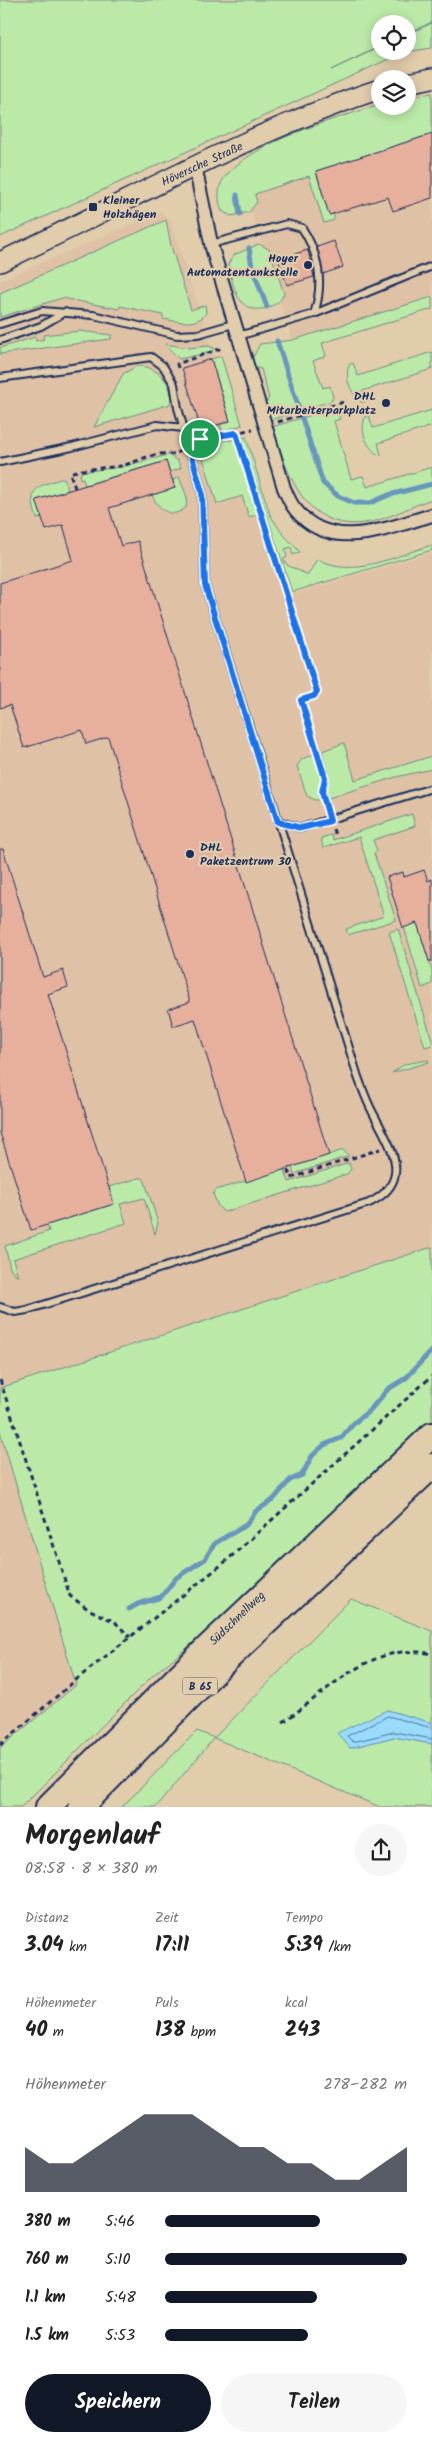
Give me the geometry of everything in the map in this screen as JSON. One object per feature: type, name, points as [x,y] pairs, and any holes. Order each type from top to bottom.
[{"type":"highway","name":"Südschnellweg","points":[[48,1807],[206,1648],[432,1435]]},
{"type":"highway","name":"Südschnellweg","points":[[80,1807],[220,1666],[432,1466]]},
{"type":"street","points":[[416,81],[432,78]]},
{"type":"street","name":"Höversche Straße","points":[[0,262],[195,166],[300,118],[341,101],[371,92]]},
{"type":"street","points":[[195,166],[211,244],[236,337],[284,488],[294,509],[311,524],[326,532],[346,536],[372,532],[432,515]]},
{"type":"lane","points":[[211,244],[287,224],[302,228],[312,244],[319,275],[320,298],[314,314]]},
{"type":"lane","points":[[236,337],[314,314],[432,266]]},
{"type":"lane","points":[[0,324],[42,311],[93,315],[177,335],[198,334],[233,324]]},
{"type":"lane","points":[[0,340],[41,326],[66,312]]},
{"type":"lane","points":[[0,378],[151,357],[163,366],[174,384],[183,428],[202,492],[205,585],[358,1077],[371,1109],[390,1146],[396,1175],[390,1188],[382,1197],[369,1203],[27,1310],[15,1312],[0,1307]]},
{"type":"lane","points":[[0,462],[72,447],[158,425],[183,428]]},
{"type":"lane","points":[[278,822],[301,828],[330,821],[432,788]]},
{"type":"path","points":[[180,373],[177,364],[222,348]]},
{"type":"path","points":[[288,419],[347,401]]},
{"type":"path","points":[[195,420],[200,439]]},
{"type":"path","points":[[75,488],[70,472],[80,469],[122,465],[165,452],[174,455],[200,439],[243,431]]},
{"type":"path","points":[[236,433],[317,692],[314,696],[301,700],[325,778],[322,792],[336,837]]},
{"type":"path","points":[[288,1170],[291,1178],[390,1146]]},
{"type":"path","points":[[0,1744],[225,1562],[432,1376]]},
{"type":"path","points":[[0,1380],[70,1596],[115,1622],[130,1637]]},
{"type":"path","points":[[283,1722],[360,1665],[381,1656],[400,1651],[432,1654]]},
{"type":"shaded area","points":[[432,109],[432,297],[293,340],[240,176]]},
{"type":"shaded area","points":[[160,212],[169,218],[294,594],[432,553],[432,1380],[0,1750],[0,281]]},
{"type":"green space","points":[[0,0],[432,0],[432,22],[416,29],[416,15],[371,15],[371,50],[331,70],[371,51],[371,60],[387,60],[0,237]]},
{"type":"green space","points":[[432,23],[432,48],[416,50],[416,30]]},
{"type":"green space","points":[[432,93],[432,134],[316,171],[329,215],[334,214],[334,220],[324,223],[309,176],[255,194],[257,202],[249,212],[231,216],[222,211],[219,195],[220,186],[224,178],[237,165],[254,153],[296,132],[371,108],[371,115],[416,115],[416,96]]},
{"type":"green space","points":[[166,220],[171,246],[191,310],[205,305],[206,313],[197,320],[192,322],[174,321],[163,319],[163,315],[120,306],[119,309],[62,298],[0,317],[0,293]]},
{"type":"green space","points":[[259,244],[270,250],[284,294],[281,300],[274,305],[256,309],[243,303],[238,296],[228,264],[234,255]]},
{"type":"green space","points":[[432,297],[432,309],[322,343],[326,356],[313,361],[323,388],[330,386],[333,397],[331,401],[270,420],[265,403],[269,398],[261,369],[254,367],[252,359],[260,344],[293,340]]},
{"type":"green space","points":[[80,331],[111,335],[111,339],[0,354],[0,348],[35,337],[36,341],[44,339],[43,335]]},
{"type":"green space","points":[[165,344],[189,348],[208,346],[214,348],[212,352],[179,359]]},
{"type":"green space","points":[[432,352],[432,369],[362,391],[365,402],[357,399],[351,390],[347,374],[350,364],[353,363],[358,376]]},
{"type":"green space","points":[[221,356],[242,425],[223,431],[220,425],[230,421],[211,359]]},
{"type":"green space","points":[[137,366],[151,369],[162,377],[170,389],[170,404],[94,427],[123,374]]},
{"type":"green space","points":[[332,409],[337,411],[340,419],[334,421],[351,479],[363,476],[367,487],[432,467],[432,499],[382,519],[352,524],[333,520],[317,512],[304,499],[294,483],[272,427]]},
{"type":"green space","points":[[432,410],[432,426],[378,443],[381,455],[373,451],[367,442],[363,426],[366,416],[369,416],[373,428]]},
{"type":"green space","points":[[246,437],[270,515],[282,533],[300,552],[293,555],[291,547],[285,549],[287,557],[283,559],[287,565],[308,575],[317,559],[331,564],[360,566],[432,545],[432,550],[292,592],[242,438]]},
{"type":"green space","points":[[235,440],[259,514],[249,517],[242,496],[217,504],[199,445],[211,441]]},
{"type":"green space","points":[[168,455],[178,461],[181,468],[170,472],[166,461],[85,485],[83,478],[80,479],[81,472],[121,467]]},
{"type":"green space","points":[[179,477],[187,497],[186,507],[176,513],[166,512],[158,505],[152,495],[175,488],[173,480]]},
{"type":"green space","points":[[64,478],[68,490],[37,500],[42,517],[37,519],[33,500],[36,490],[40,486]]},
{"type":"green space","points":[[344,743],[355,780],[432,756],[432,769],[396,777],[328,798],[326,792],[329,777],[322,751]]},
{"type":"green space","points":[[315,754],[323,778],[318,793],[320,800],[307,796],[297,766],[302,759]]},
{"type":"green space","points":[[412,814],[415,826],[373,840],[377,851],[374,853],[396,920],[348,935],[346,929],[384,916],[359,837],[323,848],[321,838],[331,835],[333,840]]},
{"type":"green space","points":[[417,923],[432,971],[432,984],[422,988],[404,927]]},
{"type":"green space","points":[[398,929],[432,1040],[432,1045],[425,1047],[389,932]]},
{"type":"green space","points":[[428,1060],[429,1062],[392,1073],[405,1064]]},
{"type":"green space","points":[[343,1150],[349,1156],[294,1174],[292,1167]]},
{"type":"green space","points":[[349,1163],[351,1169],[347,1174],[224,1212],[218,1206],[213,1194],[216,1190],[284,1169],[289,1182]]},
{"type":"green space","points":[[143,1178],[145,1182],[158,1223],[155,1234],[144,1198],[120,1204],[126,1223],[13,1259],[18,1277],[10,1268],[5,1246],[49,1231],[47,1225],[114,1204],[109,1187]]},
{"type":"green space","points":[[432,1247],[432,1421],[212,1628],[154,1674],[21,1807],[0,1807],[0,1748],[76,1685],[0,1431],[0,1388]]},
{"type":"green space","points":[[351,1599],[432,1631],[432,1723],[387,1710],[350,1748],[394,1737],[432,1744],[432,1807],[380,1807],[214,1738]]},
{"type":"green space","points":[[197,1731],[214,1738],[156,1807],[122,1807]]},
{"type":"water","points":[[387,1710],[432,1723],[432,1744],[394,1737],[350,1748],[337,1733]]},
{"type":"building","points":[[432,134],[432,198],[393,211],[388,197],[329,215],[316,171]]},
{"type":"building","points":[[334,241],[343,267],[323,274],[317,247]]},
{"type":"building","points":[[308,250],[314,277],[287,285],[278,259]]},
{"type":"building","points":[[211,359],[230,421],[201,430],[182,368]]},
{"type":"building","name":"DHL Paketzentrum 30","points":[[166,461],[175,488],[109,508],[121,546],[138,541],[329,1155],[246,1182],[195,1019],[173,1026],[168,1009],[190,1002],[108,737],[86,744],[82,730],[24,748],[10,705],[0,708],[0,583],[73,560],[63,525],[46,530],[36,500]]},
{"type":"building","points":[[0,849],[3,849],[43,977],[63,970],[68,987],[48,994],[114,1204],[31,1230],[0,1133]]},
{"type":"building","points":[[424,870],[428,881],[432,879],[432,961],[429,961],[417,923],[403,928],[387,877],[403,872],[404,877]]},
{"type":"waterway","points":[[237,195],[240,214]]},
{"type":"waterway","points":[[249,248],[252,267],[267,307]]},
{"type":"waterway","points":[[277,341],[323,483],[338,496],[354,503],[370,503],[389,495],[432,484]]},
{"type":"waterway","points":[[129,1609],[138,1604],[161,1597],[176,1578],[205,1559],[215,1543],[246,1525],[256,1511],[273,1500],[290,1480],[302,1475],[312,1456],[324,1445],[341,1438],[354,1423],[370,1410],[388,1389],[406,1378],[432,1350]]},
{"type":"place","name":"Kleiner Holzhägen","points":[[93,207]]},
{"type":"place","name":"Hoyer Automatentankstelle","points":[[308,265]]},
{"type":"place","name":"DHL Mitarbeiterparkplatz","points":[[386,403]]},
{"type":"place","name":"DHL Paketzentrum 30","points":[[190,854]]},
{"type":"route","points":[[236,433],[317,692],[314,696],[301,700],[325,778],[322,792],[330,821],[301,828],[278,822],[205,585],[202,492],[189,446],[200,439],[236,433]]}]
